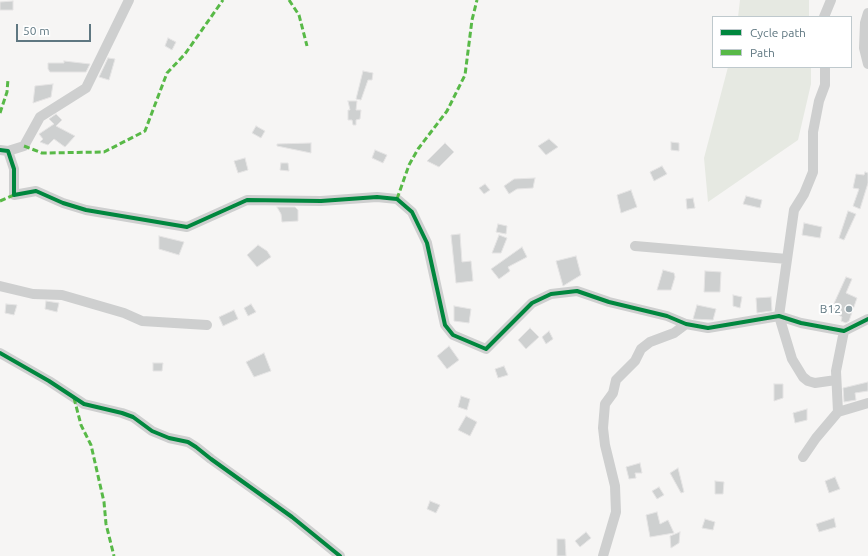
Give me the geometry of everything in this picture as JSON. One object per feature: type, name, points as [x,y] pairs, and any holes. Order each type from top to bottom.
[{"type":"street","points":[[129,0],[86,88],[40,117],[24,146],[4,150],[14,169],[14,195],[36,191],[63,203],[86,210],[187,227],[247,200],[321,201],[377,197],[397,199],[412,212],[427,243],[445,325],[453,336],[486,349],[532,303],[551,294],[577,291],[609,302],[667,316],[686,324],[708,328],[779,316],[800,323],[844,331],[868,319]]},
{"type":"street","points":[[824,16],[832,0]]},
{"type":"street","points":[[868,14],[865,23],[864,48],[868,64]]},
{"type":"street","points":[[825,68],[825,85],[819,101],[814,132],[812,172],[794,210],[779,316],[792,359],[803,377],[808,381],[815,382],[836,380]]},
{"type":"street","points":[[635,246],[787,259]]},
{"type":"street","points":[[0,286],[33,294],[62,296],[124,313],[142,321],[207,325]]},
{"type":"street","points":[[603,556],[616,512],[615,486],[604,445],[604,404],[613,393],[616,380],[635,361],[641,349],[650,342],[674,333],[686,324]]},
{"type":"street","points":[[838,412],[836,380],[837,362],[844,331]]},
{"type":"street","points":[[0,353],[49,381],[84,404],[133,417],[152,431],[169,438],[188,442],[292,517],[340,556]]},
{"type":"street","points":[[803,457],[816,438],[838,412],[868,403]]},
{"type":"shaded area","points":[[740,0],[809,0],[809,16],[738,16]]},
{"type":"shaded area","points":[[728,68],[811,68],[811,84],[798,140],[708,202],[704,158]]},
{"type":"building","points":[[13,1],[13,10],[0,10],[0,2]]},
{"type":"building","points":[[168,38],[176,42],[172,50],[165,46]]},
{"type":"building","points":[[108,58],[115,59],[109,80],[99,77]]},
{"type":"building","points":[[64,61],[90,64],[86,72],[50,72],[48,69],[48,63],[64,63]]},
{"type":"building","points":[[363,71],[373,73],[372,80],[368,80],[361,100],[356,99]]},
{"type":"building","points":[[53,84],[51,97],[33,103],[35,86]]},
{"type":"building","points":[[348,101],[357,101],[356,110],[361,110],[360,119],[356,120],[356,125],[353,125],[352,120],[348,120],[348,110],[350,110]]},
{"type":"building","points":[[56,114],[62,120],[56,126],[75,136],[65,147],[54,139],[48,145],[40,142],[43,139],[39,134],[54,124],[49,119]]},
{"type":"building","points":[[256,126],[265,131],[261,138],[252,133]]},
{"type":"building","points":[[549,139],[558,147],[546,155],[538,146]]},
{"type":"building","points":[[671,142],[679,143],[679,151],[671,150]]},
{"type":"building","points":[[311,143],[311,153],[277,146],[277,144]]},
{"type":"building","points":[[445,143],[454,152],[439,167],[427,161]]},
{"type":"building","points":[[375,150],[387,155],[383,163],[372,158]]},
{"type":"building","points":[[245,158],[248,170],[238,173],[234,161]]},
{"type":"building","points":[[281,163],[288,163],[289,171],[280,170]]},
{"type":"building","points":[[662,166],[667,174],[654,181],[650,172]]},
{"type":"building","points":[[865,172],[868,173],[868,183],[860,209],[853,206],[859,189],[853,188],[856,174],[864,175]]},
{"type":"building","points":[[535,178],[533,188],[517,189],[509,194],[504,186],[514,179]]},
{"type":"building","points":[[485,184],[490,190],[484,194],[479,188]]},
{"type":"building","points":[[631,190],[637,207],[621,213],[617,195]]},
{"type":"building","points":[[746,196],[762,200],[760,208],[743,204]]},
{"type":"building","points":[[693,198],[695,208],[687,209],[686,199]]},
{"type":"building","points":[[277,207],[295,207],[298,210],[298,221],[282,222],[281,214]]},
{"type":"building","points":[[848,211],[856,214],[844,240],[839,238]]},
{"type":"building","points":[[804,223],[822,227],[820,238],[802,235]]},
{"type":"building","points":[[498,224],[507,226],[506,234],[496,232]]},
{"type":"building","points":[[460,234],[462,262],[471,261],[473,281],[456,283],[451,235]]},
{"type":"building","points":[[499,235],[507,238],[501,253],[492,253]]},
{"type":"building","points":[[159,236],[184,242],[179,255],[159,249]]},
{"type":"building","points":[[258,245],[267,251],[271,257],[257,267],[247,255]]},
{"type":"building","points":[[522,247],[527,257],[508,267],[510,271],[499,279],[491,269]]},
{"type":"building","points":[[576,256],[581,275],[563,286],[556,261]]},
{"type":"building","points":[[663,270],[674,273],[675,277],[671,290],[657,290]]},
{"type":"building","points":[[705,271],[721,272],[720,292],[704,292]]},
{"type":"building","points":[[846,277],[852,279],[846,293],[857,298],[849,321],[846,323],[841,321],[842,317],[831,310]]},
{"type":"building","points":[[733,295],[742,297],[740,308],[733,306]]},
{"type":"building","points":[[771,297],[772,311],[757,313],[756,298]]},
{"type":"building","points":[[46,301],[59,303],[57,312],[45,309]]},
{"type":"building","points":[[6,304],[17,305],[14,315],[5,313]]},
{"type":"building","points":[[251,304],[256,312],[248,316],[244,308]]},
{"type":"building","points":[[697,305],[716,309],[713,320],[693,319]]},
{"type":"building","points":[[454,306],[471,309],[469,323],[454,321]]},
{"type":"building","points":[[234,310],[238,319],[223,326],[219,317]]},
{"type":"building","points":[[530,328],[539,337],[526,349],[518,340]]},
{"type":"building","points":[[549,331],[553,339],[546,344],[542,337]]},
{"type":"building","points":[[449,346],[459,360],[447,369],[437,356]]},
{"type":"building","points":[[264,353],[271,371],[254,377],[246,362]]},
{"type":"building","points":[[153,363],[163,363],[162,371],[153,371]]},
{"type":"building","points":[[504,366],[508,375],[498,378],[495,369]]},
{"type":"building","points":[[868,382],[868,391],[855,393],[856,400],[844,402],[843,388]]},
{"type":"building","points":[[774,384],[783,384],[783,398],[774,401]]},
{"type":"building","points":[[461,396],[470,399],[467,410],[458,407]]},
{"type":"building","points":[[807,409],[807,420],[795,423],[793,413]]},
{"type":"building","points":[[466,416],[477,422],[470,436],[458,430]]},
{"type":"building","points":[[640,463],[642,473],[635,473],[636,478],[629,479],[626,467]]},
{"type":"building","points":[[678,468],[684,492],[681,493],[670,473]]},
{"type":"building","points":[[835,477],[840,489],[829,493],[825,481]]},
{"type":"building","points":[[715,481],[724,482],[723,494],[715,494]]},
{"type":"building","points":[[659,487],[664,495],[657,499],[652,491]]},
{"type":"building","points":[[430,501],[440,505],[436,513],[427,509]]},
{"type":"building","points":[[657,512],[660,524],[668,520],[674,533],[650,537],[646,515]]},
{"type":"building","points":[[834,518],[836,527],[819,532],[816,524]]},
{"type":"building","points":[[705,519],[715,522],[713,530],[702,528]]},
{"type":"building","points":[[586,532],[591,538],[580,547],[575,541]]},
{"type":"building","points":[[680,532],[679,543],[671,548],[670,536]]},
{"type":"building","points":[[557,539],[565,539],[566,556],[557,556]]},
{"type":"marked path","points":[[24,146],[42,153],[104,152],[145,131],[167,73],[185,54],[223,0]]},
{"type":"marked path","points":[[289,0],[299,15],[307,46]]},
{"type":"marked path","points":[[397,199],[409,165],[418,149],[447,111],[465,75],[472,20],[477,0]]},
{"type":"marked path","points":[[0,113],[7,92],[8,79]]},
{"type":"marked path","points":[[0,201],[14,195]]},
{"type":"marked path","points":[[74,398],[81,425],[91,445],[104,502],[106,524],[114,556]]},
{"type":"cycle path","points":[[0,150],[8,151],[14,169],[14,195],[36,191],[63,203],[86,210],[187,227],[247,200],[321,201],[377,197],[397,199],[412,212],[427,243],[445,325],[453,335],[486,349],[532,303],[551,294],[577,291],[609,302],[667,316],[686,324],[708,328],[779,316],[801,323],[844,331],[868,319]]},
{"type":"cycle path","points":[[0,353],[49,381],[84,404],[133,417],[152,431],[169,438],[188,442],[292,517],[340,556]]},
{"type":"place","name":"B12","points":[[849,309]]}]
